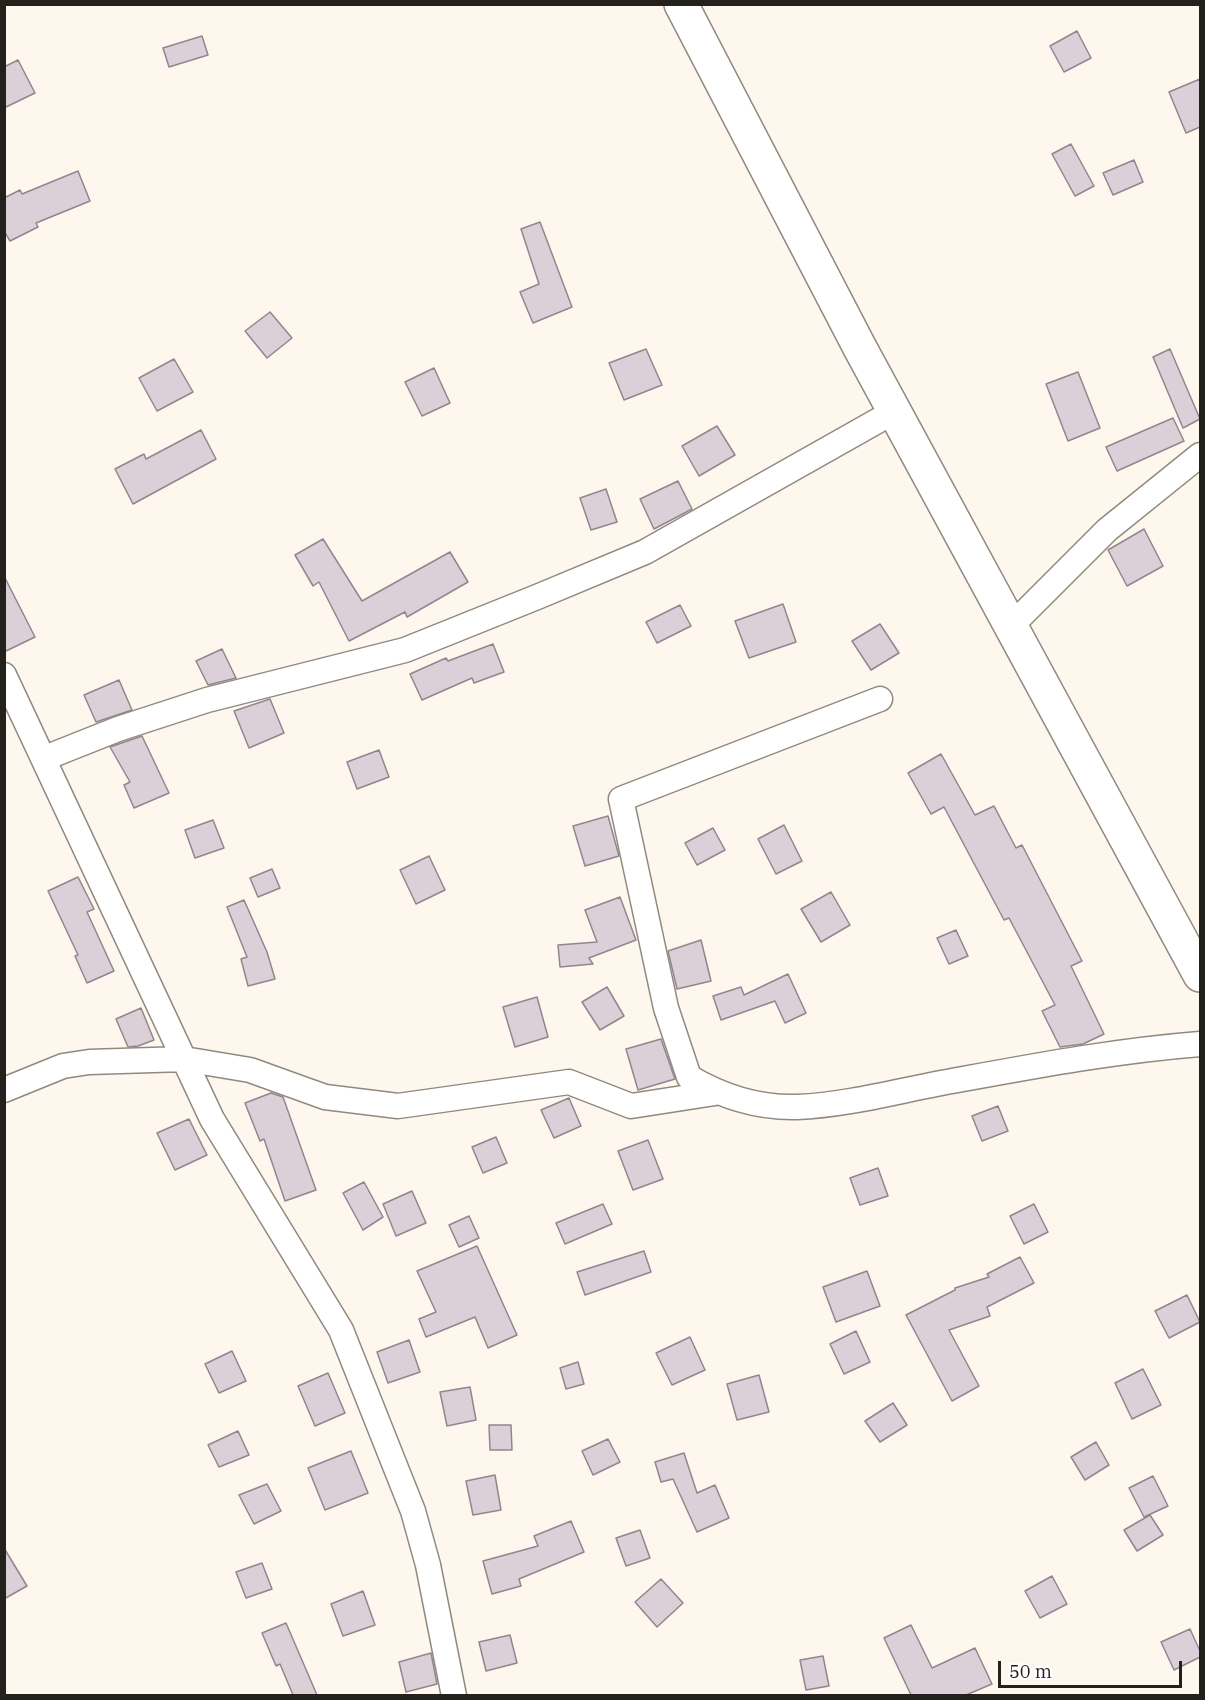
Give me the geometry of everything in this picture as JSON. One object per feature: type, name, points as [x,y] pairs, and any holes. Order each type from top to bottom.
[{"type":"main road","points":[[681,4],[1011,626],[1191,935],[1200,975]]},
{"type":"street","points":[[45,758],[118,729],[207,700],[405,650],[537,597],[645,552],[895,411]]},
{"type":"street","points":[[1011,626],[1107,530],[1200,455]]},
{"type":"street","points":[[4,675],[45,758],[212,1119],[341,1330],[413,1511],[428,1565],[454,1695]]},
{"type":"street","points":[[880,699],[621,799],[666,1008],[689,1077],[715,1093],[755,1103],[795,1107],[861,1099],[1141,1049],[1200,1044]]},
{"type":"street","points":[[4,1090],[63,1066],[89,1062],[184,1059],[250,1070],[325,1097],[398,1107],[569,1082],[631,1107],[715,1093]]},
{"type":"building","points":[[1077,31],[1091,58],[1064,72],[1050,46]]},
{"type":"building","points":[[202,36],[208,55],[169,67],[163,48]]},
{"type":"building","points":[[18,60],[35,93],[4,108],[4,67]]},
{"type":"building","points":[[1200,79],[1200,127],[1186,133],[1169,92]]},
{"type":"building","points":[[1071,144],[1094,186],[1075,196],[1052,154]]},
{"type":"building","points":[[1134,160],[1143,182],[1113,195],[1103,173]]},
{"type":"building","points":[[78,171],[90,201],[36,223],[38,227],[10,241],[4,231],[4,198],[20,190],[22,194]]},
{"type":"building","points":[[540,222],[572,307],[533,323],[520,292],[539,284],[521,229]]},
{"type":"building","points":[[270,312],[292,338],[267,358],[245,331]]},
{"type":"building","points":[[646,349],[662,385],[624,400],[609,363]]},
{"type":"building","points":[[1170,349],[1200,419],[1183,428],[1153,357]]},
{"type":"building","points":[[174,359],[193,392],[157,411],[139,378]]},
{"type":"building","points":[[434,368],[450,403],[422,416],[405,382]]},
{"type":"building","points":[[1078,372],[1100,428],[1068,441],[1046,384]]},
{"type":"building","points":[[1173,418],[1184,441],[1117,471],[1106,447]]},
{"type":"building","points":[[717,426],[735,455],[699,476],[682,446]]},
{"type":"building","points":[[201,430],[216,459],[133,504],[115,469],[144,454],[146,459]]},
{"type":"building","points":[[678,481],[692,509],[654,529],[640,499]]},
{"type":"building","points":[[606,489],[617,522],[591,530],[580,498]]},
{"type":"building","points":[[1144,529],[1163,566],[1127,586],[1108,550]]},
{"type":"building","points":[[323,539],[362,601],[450,552],[468,582],[407,617],[405,612],[349,641],[319,582],[313,586],[295,555]]},
{"type":"building","points":[[4,576],[35,637],[4,652]]},
{"type":"building","points":[[783,604],[796,642],[749,658],[735,621]]},
{"type":"building","points":[[680,605],[691,626],[657,643],[646,622]]},
{"type":"building","points":[[880,624],[899,653],[871,670],[852,641]]},
{"type":"building","points":[[493,644],[504,672],[474,683],[472,678],[422,700],[410,674],[446,658],[448,661]]},
{"type":"building","points":[[222,649],[236,678],[208,685],[196,661]]},
{"type":"building","points":[[119,680],[132,710],[96,722],[84,695]]},
{"type":"building","points":[[270,699],[284,733],[249,748],[234,711]]},
{"type":"building","points":[[142,736],[169,793],[134,808],[124,785],[130,782],[110,747]]},
{"type":"building","points":[[379,750],[389,777],[357,789],[347,762]]},
{"type":"building","points":[[941,754],[975,815],[994,806],[1016,848],[1022,845],[1082,961],[1071,966],[1104,1034],[1083,1044],[1060,1047],[1042,1011],[1055,1005],[1009,918],[1004,920],[944,807],[931,814],[908,773]]},
{"type":"building","points":[[608,816],[619,856],[585,866],[573,826]]},
{"type":"building","points":[[213,820],[224,848],[195,858],[185,830]]},
{"type":"building","points":[[784,825],[802,861],[776,874],[758,839]]},
{"type":"building","points":[[713,828],[725,850],[697,865],[685,843]]},
{"type":"building","points":[[429,856],[445,890],[416,904],[400,870]]},
{"type":"building","points":[[272,869],[280,888],[258,897],[250,878]]},
{"type":"building","points":[[78,877],[94,909],[87,912],[114,971],[87,983],[75,956],[78,955],[48,891]]},
{"type":"building","points":[[831,892],[850,925],[821,942],[801,909]]},
{"type":"building","points":[[620,897],[636,940],[589,958],[593,964],[560,967],[558,945],[597,942],[585,910]]},
{"type":"building","points":[[244,900],[267,952],[275,979],[248,986],[241,959],[247,957],[227,907]]},
{"type":"building","points":[[956,930],[968,956],[949,964],[937,938]]},
{"type":"building","points":[[701,940],[711,981],[677,989],[668,951]]},
{"type":"building","points":[[788,974],[806,1013],[785,1023],[775,1001],[721,1020],[713,996],[741,987],[744,995]]},
{"type":"building","points":[[607,987],[624,1016],[600,1030],[582,1002]]},
{"type":"building","points":[[537,997],[548,1037],[515,1047],[503,1007]]},
{"type":"building","points":[[141,1008],[154,1040],[128,1047],[116,1019]]},
{"type":"building","points":[[661,1039],[675,1079],[638,1090],[626,1049]]},
{"type":"building","points":[[271,1093],[283,1097],[316,1190],[285,1201],[264,1139],[260,1141],[245,1103]]},
{"type":"building","points":[[569,1098],[581,1126],[554,1138],[541,1110]]},
{"type":"building","points":[[998,1106],[1008,1131],[982,1141],[972,1116]]},
{"type":"building","points":[[189,1119],[207,1155],[175,1170],[157,1133]]},
{"type":"building","points":[[496,1137],[507,1163],[483,1173],[472,1147]]},
{"type":"building","points":[[648,1140],[663,1179],[633,1190],[618,1151]]},
{"type":"building","points":[[878,1168],[888,1196],[860,1205],[850,1178]]},
{"type":"building","points":[[364,1182],[383,1217],[363,1230],[343,1193]]},
{"type":"building","points":[[412,1191],[426,1223],[396,1236],[383,1204]]},
{"type":"building","points":[[603,1204],[612,1224],[565,1244],[556,1223]]},
{"type":"building","points":[[1034,1204],[1048,1232],[1024,1244],[1010,1216]]},
{"type":"building","points":[[469,1216],[479,1238],[459,1247],[449,1225]]},
{"type":"building","points":[[477,1246],[517,1335],[488,1348],[475,1317],[426,1337],[419,1319],[436,1312],[417,1271]]},
{"type":"building","points":[[644,1251],[651,1272],[585,1295],[577,1272]]},
{"type":"building","points":[[1020,1257],[1034,1283],[987,1307],[990,1316],[949,1330],[979,1386],[952,1401],[906,1315],[955,1288],[989,1277],[987,1274]]},
{"type":"building","points":[[867,1271],[880,1306],[836,1322],[823,1287]]},
{"type":"building","points":[[1187,1295],[1200,1322],[1169,1338],[1155,1311]]},
{"type":"building","points":[[856,1331],[870,1362],[844,1374],[830,1344]]},
{"type":"building","points":[[690,1337],[705,1370],[672,1385],[656,1353]]},
{"type":"building","points":[[409,1340],[420,1372],[388,1383],[377,1352]]},
{"type":"building","points":[[232,1351],[246,1381],[219,1393],[205,1364]]},
{"type":"building","points":[[578,1362],[584,1384],[566,1389],[560,1368]]},
{"type":"building","points":[[1143,1369],[1161,1405],[1132,1419],[1115,1383]]},
{"type":"building","points":[[328,1373],[345,1413],[315,1426],[298,1386]]},
{"type":"building","points":[[759,1375],[769,1412],[737,1420],[727,1384]]},
{"type":"building","points":[[470,1387],[476,1420],[447,1426],[440,1392]]},
{"type":"building","points":[[893,1403],[907,1425],[880,1442],[865,1421]]},
{"type":"building","points":[[489,1425],[511,1425],[512,1450],[490,1450]]},
{"type":"building","points":[[238,1431],[249,1455],[219,1467],[208,1445]]},
{"type":"building","points":[[608,1439],[620,1462],[593,1475],[582,1451]]},
{"type":"building","points":[[1096,1442],[1109,1465],[1085,1480],[1071,1457]]},
{"type":"building","points":[[351,1451],[368,1493],[325,1510],[308,1468]]},
{"type":"building","points":[[684,1453],[697,1493],[715,1485],[729,1518],[697,1532],[673,1479],[661,1482],[655,1462]]},
{"type":"building","points":[[495,1475],[501,1510],[473,1515],[466,1481]]},
{"type":"building","points":[[1153,1476],[1168,1506],[1144,1517],[1129,1488]]},
{"type":"building","points":[[267,1484],[281,1511],[254,1524],[239,1495]]},
{"type":"building","points":[[1150,1515],[1163,1535],[1137,1551],[1124,1530]]},
{"type":"building","points":[[571,1521],[584,1552],[519,1579],[521,1586],[492,1594],[483,1561],[538,1546],[534,1536]]},
{"type":"building","points":[[640,1530],[650,1558],[626,1566],[616,1538]]},
{"type":"building","points":[[4,1548],[27,1586],[4,1599]]},
{"type":"building","points":[[262,1563],[272,1589],[246,1598],[236,1572]]},
{"type":"building","points":[[1052,1576],[1067,1604],[1040,1618],[1025,1591]]},
{"type":"building","points":[[661,1579],[683,1603],[657,1627],[635,1602]]},
{"type":"building","points":[[363,1591],[375,1625],[343,1636],[331,1604]]},
{"type":"building","points":[[286,1623],[317,1695],[293,1695],[280,1664],[276,1666],[262,1633]]},
{"type":"building","points":[[911,1625],[932,1668],[975,1648],[992,1684],[966,1695],[911,1695],[884,1638]]},
{"type":"building","points":[[1190,1629],[1200,1651],[1200,1657],[1174,1670],[1161,1642]]},
{"type":"building","points":[[510,1635],[517,1663],[486,1671],[479,1642]]},
{"type":"building","points":[[431,1653],[437,1684],[406,1692],[399,1662]]},
{"type":"building","points":[[823,1656],[829,1686],[806,1690],[800,1660]]}]
